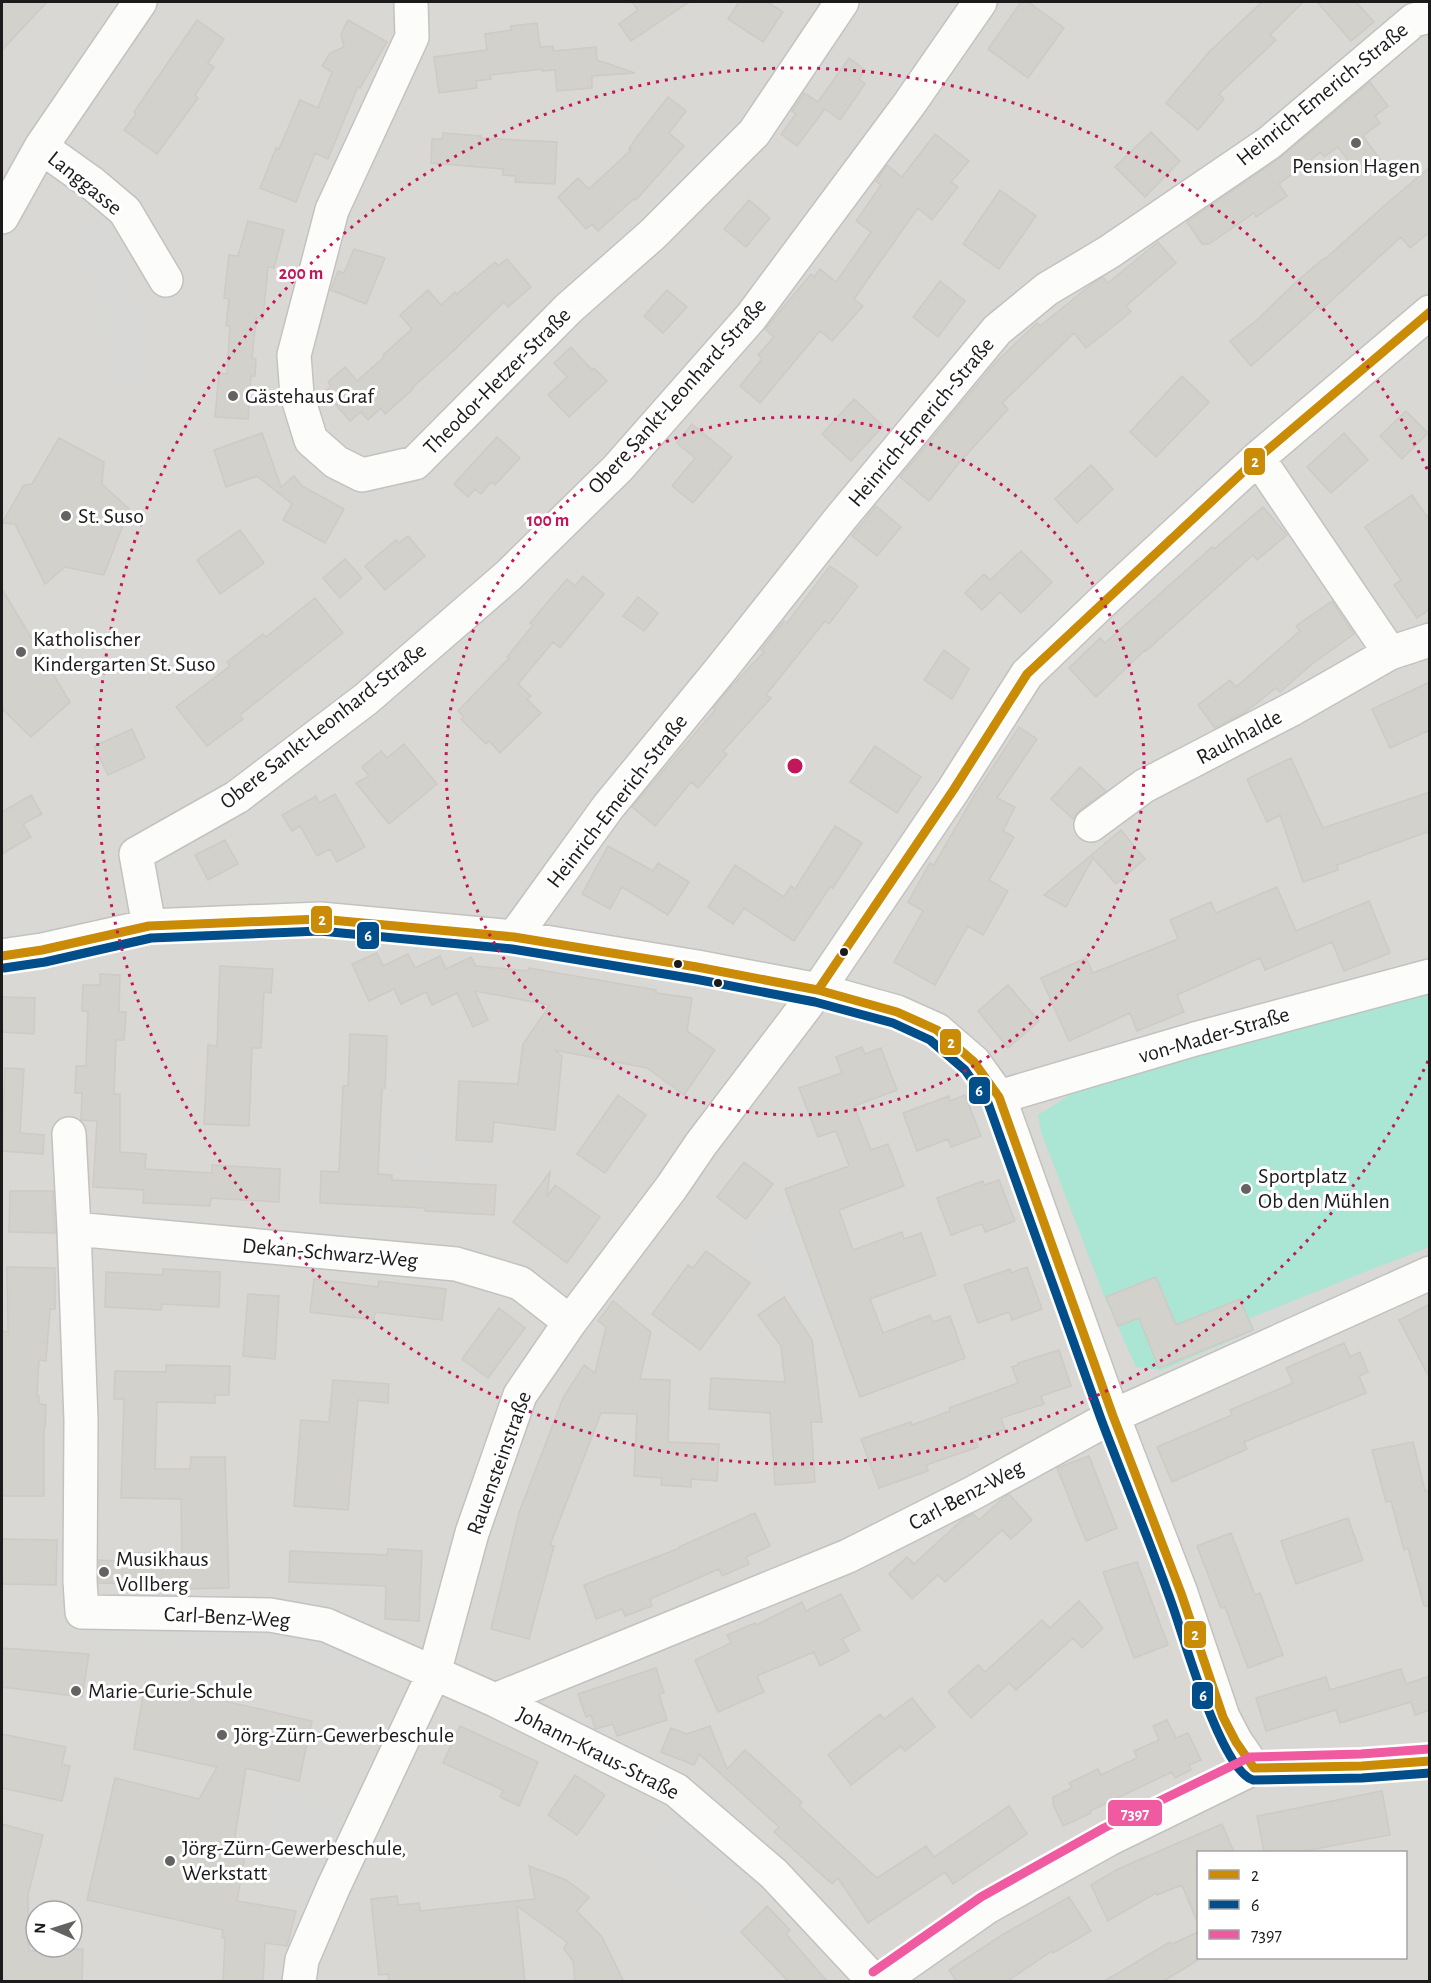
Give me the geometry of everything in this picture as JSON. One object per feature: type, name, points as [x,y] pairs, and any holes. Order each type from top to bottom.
[{"type":"street","name":"Langgasse","points":[[2,217],[41,147],[140,2]]},
{"type":"street","name":"Theodor-Hetzer-Straße","points":[[411,2],[412,37],[332,210],[294,355],[297,395],[311,440],[336,462],[362,475],[415,463],[569,308],[654,234],[754,132],[842,2]]},
{"type":"street","name":"Obere Sankt-Leonhard-Straße","points":[[149,926],[136,854],[237,797],[366,699],[509,575],[618,468],[751,317],[910,103],[980,2]]},
{"type":"street","name":"Heinrich-Emerich-Straße","points":[[514,937],[608,807],[840,519],[997,330],[1047,289],[1109,252],[1269,143],[1414,20],[1430,16]]},
{"type":"street","name":"Langgasse","points":[[41,147],[93,184],[125,211],[166,280]]},
{"type":"street","name":"Rauensteinstraße","points":[[298,1982],[302,1960],[333,1888],[434,1673],[472,1533],[520,1395],[570,1322],[818,990],[954,789],[1027,674],[1258,458],[1430,312]]},
{"type":"street","points":[[1258,458],[1390,653]]},
{"type":"street","name":"Rauhhalde","points":[[1091,825],[1144,786],[1294,708],[1390,653],[1430,640]]},
{"type":"street","points":[[2,956],[42,950],[149,926],[320,919],[514,937],[697,967],[818,990],[897,1012],[937,1030],[974,1062],[999,1098],[1113,1416],[1181,1593],[1223,1717],[1236,1742],[1254,1768]]},
{"type":"street","name":"von-Mader-Straße","points":[[999,1098],[1195,1039],[1430,976]]},
{"type":"street","points":[[69,1134],[74,1229]]},
{"type":"street","name":"Dekan-Schwarz-Weg","points":[[74,1229],[456,1264],[520,1283],[570,1322]]},
{"type":"street","name":"Carl-Benz-Weg","points":[[74,1229],[81,1420],[80,1581],[82,1612],[270,1615],[326,1625],[434,1673]]},
{"type":"street","name":"Carl-Benz-Weg","points":[[495,1700],[848,1556],[972,1493],[1113,1416],[1430,1273]]},
{"type":"street","name":"Johann-Kraus-Straße","points":[[434,1673],[495,1700],[676,1790],[774,1874],[875,1982]]},
{"type":"street","points":[[880,1982],[987,1907],[1109,1839],[1254,1768],[1362,1766],[1430,1761]]},
{"type":"shaded area","points":[[2,2],[1429,2],[1429,1981],[2,1982]]},
{"type":"shaded area","points":[[94,211],[118,239],[149,338],[147,388],[107,383],[94,273],[71,252]]},
{"type":"shaded area","points":[[408,1150],[428,1152],[425,1204],[406,1216]]},
{"type":"shaded area","points":[[787,1202],[828,1316],[807,1324],[788,1293],[742,1257]]},
{"type":"shaded area","points":[[1384,1264],[1390,1281],[1257,1335],[1250,1319]]},
{"type":"shaded area","points":[[87,1619],[129,1621],[128,1642],[87,1641]]},
{"type":"shaded area","points":[[140,1619],[271,1624],[384,1657],[380,1677],[339,1661],[270,1648],[138,1641]]},
{"type":"shaded area","points":[[273,1787],[347,1806],[315,1894],[248,1880],[267,1821]]},
{"type":"shaded area","points":[[670,1808],[765,1897],[725,1939],[633,1847]]},
{"type":"green space","name":"Sportplatz Ob den Mühlen","points":[[1429,987],[1429,1247],[1250,1318],[1255,1330],[1162,1370],[1136,1367],[1104,1296],[1041,1132],[1038,1115],[1078,1090]]},
{"type":"building","points":[[2,2],[47,2],[2,50]]},
{"type":"building","points":[[632,2],[689,2],[631,41],[619,24],[638,10]]},
{"type":"building","points":[[739,2],[767,2],[783,12],[763,42],[728,19]]},
{"type":"building","points":[[1021,2],[1028,2],[1064,28],[1028,78],[988,49]]},
{"type":"building","points":[[1262,2],[1303,2],[1270,35],[1276,40],[1219,94],[1224,99],[1198,130],[1166,103],[1210,51]]},
{"type":"building","points":[[1317,2],[1356,2],[1374,22],[1351,41]]},
{"type":"building","points":[[197,20],[224,39],[208,63],[214,67],[195,95],[198,98],[157,154],[124,130]]},
{"type":"building","points":[[348,20],[387,42],[360,88],[358,86],[328,159],[315,153],[296,202],[260,188],[276,148],[279,149],[300,100],[318,108],[332,72],[322,66],[330,53],[344,47],[341,34]]},
{"type":"building","points":[[537,23],[540,47],[553,46],[553,51],[596,47],[597,60],[635,73],[592,76],[592,88],[557,91],[555,70],[542,71],[542,69],[490,75],[491,79],[476,81],[477,88],[439,93],[434,57],[487,50],[485,34],[511,30],[511,26]]},
{"type":"building","points":[[849,58],[865,70],[859,79],[865,84],[840,120],[825,109],[797,146],[781,134],[796,114],[792,111],[804,93],[818,102]]},
{"type":"building","points":[[1370,82],[1388,106],[1375,116],[1380,123],[1363,136],[1380,159],[1359,175],[1338,147],[1324,157],[1321,152],[1279,184],[1287,196],[1256,217],[1254,213],[1209,244],[1202,244],[1187,222],[1281,157]]},
{"type":"building","points":[[668,97],[686,111],[669,133],[684,146],[636,200],[635,198],[598,231],[592,224],[586,229],[558,197],[578,178],[589,189],[631,150],[629,149],[636,138]]},
{"type":"building","points":[[1151,132],[1180,161],[1145,197],[1115,167]]},
{"type":"building","points":[[443,133],[481,136],[481,138],[557,142],[555,184],[515,182],[516,176],[503,175],[503,169],[431,163],[432,139],[442,139]]},
{"type":"building","points":[[935,134],[969,161],[951,182],[958,187],[932,220],[918,208],[854,299],[863,306],[832,341],[820,331],[760,403],[740,386],[762,359],[758,355],[774,337],[765,329],[811,274],[814,277],[820,269],[836,282],[871,232],[856,221],[881,185],[876,181],[887,165],[902,177]]},
{"type":"building","points":[[1430,167],[1430,232],[1410,248],[1401,237],[1321,310],[1318,306],[1251,366],[1230,341],[1256,321],[1296,282]]},
{"type":"building","points":[[1000,190],[1036,216],[999,269],[963,244]]},
{"type":"building","points":[[749,200],[770,218],[746,247],[724,229]]},
{"type":"building","points":[[248,221],[284,230],[274,268],[268,267],[263,319],[256,318],[252,358],[256,359],[255,376],[251,376],[248,419],[215,417],[219,373],[227,374],[230,326],[226,326],[229,299],[224,298],[229,255],[238,256]]},
{"type":"building","points":[[1158,242],[1176,263],[1126,306],[1131,312],[1086,348],[1074,333],[1002,403],[1008,409],[959,463],[929,501],[900,477],[994,364],[1037,323],[1040,326],[1103,277],[1108,283]]},
{"type":"building","points":[[354,249],[385,258],[366,304],[331,290],[338,271],[344,273]]},
{"type":"building","points":[[507,259],[531,287],[508,307],[504,302],[385,414],[381,408],[368,420],[361,412],[350,421],[325,392],[331,386],[328,382],[345,367],[357,381],[384,357],[383,355],[412,329],[400,315],[428,290],[441,305],[495,262],[498,266]]},
{"type":"building","points":[[940,281],[965,301],[938,337],[913,317]]},
{"type":"building","points":[[667,290],[687,307],[663,333],[644,316]]},
{"type":"building","points":[[571,347],[592,370],[594,368],[607,381],[569,417],[548,395],[567,377],[554,363]]},
{"type":"building","points":[[1182,376],[1209,402],[1156,457],[1130,432]]},
{"type":"building","points":[[854,399],[883,426],[851,461],[822,434]]},
{"type":"building","points":[[1406,411],[1428,433],[1402,459],[1380,436]]},
{"type":"building","points":[[692,424],[732,457],[693,503],[672,486],[695,458],[677,443]]},
{"type":"building","points":[[262,433],[281,487],[294,476],[302,486],[344,509],[325,543],[283,520],[292,504],[257,476],[226,487],[214,450]]},
{"type":"building","points":[[1344,433],[1368,460],[1331,493],[1307,467]]},
{"type":"building","points":[[497,437],[520,458],[495,485],[491,482],[481,494],[475,489],[468,497],[454,484]]},
{"type":"building","name":"St. Suso","points":[[59,438],[104,462],[102,484],[129,509],[104,575],[65,567],[45,584],[15,524],[2,523],[24,485],[32,484]]},
{"type":"building","points":[[1091,465],[1113,489],[1077,523],[1055,499]]},
{"type":"building","points":[[1412,495],[1430,521],[1430,609],[1417,618],[1394,585],[1401,580],[1365,527]]},
{"type":"building","points":[[876,506],[901,527],[877,556],[852,536]]},
{"type":"building","points":[[1263,507],[1287,535],[1257,560],[1253,555],[1145,650],[1096,697],[1069,668],[1100,638],[1105,643],[1212,547],[1214,549]]},
{"type":"building","points":[[240,530],[264,563],[220,594],[197,560]]},
{"type":"building","points":[[408,536],[425,556],[385,590],[365,566],[396,540],[399,543]]},
{"type":"building","points":[[1021,551],[1052,582],[1021,613],[1000,592],[982,610],[965,593],[984,574],[990,580]]},
{"type":"building","points":[[345,559],[362,578],[340,598],[323,578]]},
{"type":"building","points":[[830,566],[858,586],[829,624],[825,621],[766,695],[771,698],[723,751],[727,754],[698,788],[691,782],[655,826],[632,807],[715,710],[713,708],[726,692],[764,652],[761,650],[784,621],[787,623]]},
{"type":"building","points":[[583,576],[604,594],[560,648],[553,642],[518,684],[531,696],[527,699],[541,713],[500,753],[489,741],[486,744],[461,719],[464,717],[458,711],[509,658],[507,657],[533,625],[530,623],[567,579],[575,586]]},
{"type":"building","name":"Katholischer Kindergarten St. Suso","points":[[2,589],[70,702],[31,737],[2,709]]},
{"type":"building","points":[[638,597],[658,613],[644,631],[623,616]]},
{"type":"building","points":[[315,598],[343,633],[240,715],[243,719],[207,746],[176,707],[230,666],[227,662],[263,634],[266,637]]},
{"type":"building","points":[[1332,601],[1354,634],[1312,664],[1280,692],[1276,688],[1244,713],[1215,728],[1198,705],[1230,680],[1236,687],[1300,631],[1296,626]]},
{"type":"building","points":[[944,650],[969,669],[952,699],[924,680]]},
{"type":"building","points":[[1430,682],[1430,730],[1390,748],[1372,709]]},
{"type":"building","points":[[1019,727],[1037,739],[997,798],[1015,807],[1003,831],[1014,837],[989,880],[1008,891],[983,935],[968,926],[935,985],[894,962],[923,911],[908,902],[930,863],[934,865],[974,796]]},
{"type":"building","points":[[132,729],[145,758],[108,775],[94,746]]},
{"type":"building","points":[[404,744],[437,784],[389,824],[356,783],[369,776],[362,767],[381,751],[387,758]]},
{"type":"building","points":[[875,746],[921,777],[897,813],[850,782]]},
{"type":"building","points":[[1291,758],[1323,828],[1430,792],[1430,831],[1337,865],[1338,870],[1303,882],[1280,815],[1267,822],[1247,779]]},
{"type":"building","points":[[1080,767],[1106,791],[1080,810],[1073,819],[1051,799]]},
{"type":"building","points":[[335,794],[365,847],[337,862],[330,849],[317,856],[300,826],[292,831],[282,815],[316,796],[319,803]]},
{"type":"building","points":[[31,795],[42,814],[23,824],[31,837],[2,854],[2,812]]},
{"type":"building","points":[[835,826],[862,843],[833,888],[830,887],[794,941],[744,908],[733,924],[708,907],[735,865],[784,897],[791,886],[795,889]]},
{"type":"building","points":[[1121,830],[1145,859],[1116,884],[1093,858],[1066,907],[1044,895]]},
{"type":"building","points":[[225,840],[238,864],[208,880],[195,855]]},
{"type":"building","points":[[608,846],[653,871],[658,863],[689,882],[668,915],[622,887],[610,909],[582,894]]},
{"type":"building","points":[[1277,887],[1296,931],[1369,901],[1390,953],[1344,971],[1332,942],[1265,970],[1260,958],[1177,995],[1184,1012],[1137,1031],[1130,1013],[1069,1041],[1041,978],[1086,958],[1093,973],[1178,939],[1170,920],[1211,902],[1216,913]]},
{"type":"building","points":[[377,953],[383,966],[408,954],[415,968],[440,956],[446,969],[471,957],[476,966],[528,971],[529,968],[692,998],[687,1031],[715,1050],[684,1095],[647,1068],[554,1050],[562,1056],[555,1130],[494,1122],[492,1142],[456,1140],[459,1081],[518,1084],[523,1044],[550,1005],[475,991],[488,1020],[473,1027],[457,993],[432,1005],[426,992],[401,1004],[394,989],[369,1001],[352,964]]},
{"type":"building","points":[[220,966],[273,969],[271,993],[264,992],[261,1048],[252,1048],[249,1126],[204,1124],[208,1045],[217,1046]]},
{"type":"building","points":[[100,974],[120,975],[119,1012],[126,1012],[124,1040],[116,1040],[114,1094],[120,1094],[120,1152],[146,1154],[145,1169],[212,1173],[212,1165],[280,1169],[279,1202],[211,1198],[210,1206],[143,1203],[144,1190],[93,1187],[97,1121],[81,1120],[82,1093],[75,1093],[76,1066],[86,1066],[88,1011],[82,1011],[83,985],[100,985]]},
{"type":"building","points":[[1008,985],[1039,1021],[1008,1048],[978,1011]]},
{"type":"building","points":[[2,997],[35,998],[34,1034],[2,1032]]},
{"type":"building","points":[[350,1034],[387,1036],[378,1174],[392,1175],[392,1180],[496,1185],[494,1215],[425,1211],[425,1208],[320,1203],[321,1171],[339,1172],[343,1086],[348,1086]]},
{"type":"building","points":[[862,1047],[865,1054],[881,1048],[897,1090],[854,1106],[871,1150],[888,1144],[904,1186],[839,1210],[853,1250],[902,1232],[904,1239],[921,1233],[936,1275],[870,1299],[883,1333],[930,1315],[933,1322],[950,1316],[965,1358],[860,1397],[785,1189],[849,1166],[836,1131],[818,1137],[799,1088],[842,1073],[836,1057]]},
{"type":"building","points":[[5,1068],[24,1069],[20,1133],[44,1135],[43,1154],[2,1151]]},
{"type":"building","points":[[618,1095],[646,1115],[605,1173],[577,1154]]},
{"type":"building","points":[[965,1095],[981,1136],[951,1147],[948,1139],[917,1151],[903,1113],[949,1096],[950,1101]]},
{"type":"building","points":[[744,1162],[773,1184],[746,1219],[717,1197]]},
{"type":"building","points":[[550,1172],[547,1197],[555,1185],[600,1217],[567,1263],[513,1222]]},
{"type":"building","points":[[999,1180],[1015,1221],[985,1232],[982,1224],[951,1235],[937,1198],[983,1181],[984,1185]]},
{"type":"building","points":[[10,1191],[53,1191],[55,1233],[9,1232]]},
{"type":"building","points":[[706,1251],[750,1283],[700,1350],[652,1314],[688,1265],[693,1268]]},
{"type":"building","points":[[7,1267],[55,1268],[55,1309],[50,1309],[46,1361],[39,1360],[37,1396],[39,1396],[39,1404],[46,1405],[44,1496],[2,1496],[2,1331],[8,1332]]},
{"type":"building","points":[[1027,1267],[1042,1309],[1012,1320],[1009,1312],[978,1323],[964,1285],[1010,1269],[1011,1273]]},
{"type":"building","points":[[163,1269],[220,1272],[219,1307],[162,1304],[161,1310],[105,1307],[106,1272],[163,1275]]},
{"type":"building","points":[[1156,1277],[1176,1325],[1240,1299],[1253,1330],[1159,1368],[1139,1318],[1118,1326],[1106,1297]]},
{"type":"building","points":[[314,1279],[378,1287],[379,1281],[446,1289],[442,1320],[375,1312],[374,1320],[310,1312]]},
{"type":"building","points":[[248,1294],[279,1296],[275,1359],[243,1356]]},
{"type":"building","points":[[784,1297],[812,1340],[822,1422],[811,1422],[815,1482],[775,1485],[770,1413],[709,1409],[711,1378],[785,1382],[781,1346],[758,1315]]},
{"type":"building","points":[[613,1301],[651,1332],[640,1379],[670,1380],[668,1442],[719,1444],[717,1481],[691,1479],[691,1487],[661,1485],[662,1478],[634,1476],[637,1414],[601,1413],[550,1545],[554,1546],[529,1639],[491,1629],[519,1513],[563,1398],[584,1365],[595,1373],[606,1327],[598,1321]]},
{"type":"building","points":[[1430,1304],[1430,1379],[1399,1320]]},
{"type":"building","points":[[499,1308],[525,1328],[488,1378],[462,1359]]},
{"type":"building","points":[[1344,1343],[1350,1357],[1360,1352],[1368,1372],[1359,1376],[1366,1393],[1244,1442],[1247,1449],[1172,1482],[1157,1447],[1232,1415],[1230,1410],[1293,1383],[1286,1368]]},
{"type":"building","points":[[1059,1350],[1071,1386],[1041,1396],[1044,1404],[1001,1418],[1005,1429],[975,1440],[978,1447],[926,1465],[928,1471],[879,1488],[861,1439],[911,1422],[912,1425],[950,1411],[949,1408],[1018,1383],[1012,1367]]},
{"type":"building","points":[[166,1365],[230,1366],[229,1395],[215,1395],[215,1403],[157,1402],[155,1469],[190,1469],[191,1457],[225,1457],[229,1588],[182,1589],[182,1585],[99,1583],[99,1560],[116,1561],[116,1552],[182,1555],[181,1499],[121,1498],[124,1399],[114,1399],[115,1371],[166,1372]]},
{"type":"building","points":[[333,1380],[389,1384],[388,1403],[358,1400],[348,1510],[294,1506],[301,1420],[329,1422]]},
{"type":"building","points":[[1413,1442],[1425,1491],[1430,1490],[1430,1606],[1424,1606],[1408,1548],[1404,1550],[1391,1501],[1386,1502],[1372,1450]]},
{"type":"building","points":[[1089,1456],[1117,1528],[1086,1541],[1057,1468]]},
{"type":"building","points":[[1009,1494],[1032,1520],[1011,1539],[1002,1530],[945,1582],[938,1575],[912,1599],[889,1574],[907,1557],[914,1564],[963,1519],[973,1514],[979,1520]]},
{"type":"building","points":[[755,1513],[770,1546],[746,1557],[749,1564],[722,1576],[719,1569],[650,1599],[652,1606],[625,1616],[622,1609],[596,1619],[584,1585],[680,1548]]},
{"type":"building","points":[[1348,1518],[1363,1560],[1296,1584],[1281,1541]]},
{"type":"building","points":[[1231,1533],[1255,1595],[1260,1593],[1283,1655],[1248,1668],[1225,1607],[1221,1608],[1197,1546]]},
{"type":"building","points":[[2,1539],[57,1540],[56,1585],[2,1584]]},
{"type":"building","points":[[388,1549],[422,1551],[419,1621],[385,1619],[386,1586],[289,1582],[290,1551],[387,1555]]},
{"type":"building","points":[[1137,1562],[1168,1645],[1134,1658],[1103,1572]]},
{"type":"building","points":[[841,1594],[860,1630],[842,1639],[849,1651],[820,1666],[814,1652],[757,1676],[764,1692],[718,1712],[695,1660],[731,1643],[727,1635],[755,1623],[756,1625],[802,1602],[806,1611]]},
{"type":"building","points":[[1079,1601],[1103,1628],[1082,1648],[1073,1638],[1016,1690],[1009,1683],[971,1718],[948,1692],[978,1665],[985,1672],[1042,1620],[1050,1628]]},
{"type":"building","name":"Marie-Curie-Schule","points":[[2,1648],[89,1654],[82,1697],[2,1687]]},
{"type":"building","points":[[656,1668],[664,1693],[659,1694],[667,1720],[617,1736],[613,1724],[595,1729],[591,1715],[586,1717],[578,1694]]},
{"type":"building","points":[[1401,1669],[1406,1684],[1430,1676],[1430,1710],[1415,1715],[1411,1702],[1340,1723],[1336,1710],[1266,1731],[1256,1698],[1326,1677],[1330,1690]]},
{"type":"building","points":[[145,1683],[312,1721],[299,1781],[246,1768],[234,1843],[247,1844],[237,1901],[296,1911],[287,1946],[265,1943],[263,1982],[223,1982],[225,1938],[222,1938],[223,1930],[87,1900],[115,1778],[199,1799],[217,1767],[134,1749]]},
{"type":"building","points":[[912,1698],[935,1727],[905,1751],[901,1746],[851,1785],[828,1755],[880,1714],[884,1719]]},
{"type":"building","points":[[1167,1720],[1176,1738],[1188,1733],[1201,1760],[1189,1765],[1191,1770],[1175,1778],[1172,1772],[1063,1826],[1053,1804],[1053,1797],[1072,1788],[1069,1783],[1098,1769],[1101,1775],[1137,1758],[1134,1751],[1159,1740],[1153,1726]]},
{"type":"building","points":[[460,1726],[538,1762],[519,1806],[500,1797],[503,1790],[443,1763]]},
{"type":"building","points":[[710,1726],[727,1769],[745,1750],[802,1802],[799,1806],[877,1878],[926,1846],[934,1857],[1009,1806],[1027,1834],[953,1884],[945,1872],[868,1923],[838,1878],[832,1884],[774,1832],[779,1827],[699,1754],[694,1765],[661,1752],[671,1728],[687,1734]]},
{"type":"building","name":"Marie-Curie-Schule","points":[[2,1734],[66,1747],[62,1764],[70,1766],[62,1801],[2,1788]]},
{"type":"building","points":[[575,1775],[605,1795],[577,1835],[548,1815]]},
{"type":"building","points":[[1382,1791],[1390,1835],[1304,1851],[1264,1851],[1257,1816]]},
{"type":"building","points":[[2,1824],[43,1835],[28,1899],[24,1899],[24,1959],[83,1959],[82,1982],[2,1982]]},
{"type":"building","points":[[1222,1824],[1234,1851],[1197,1851],[1197,1922],[1182,1885],[1157,1895],[1156,1893],[1108,1921],[1091,1885],[1118,1869]]},
{"type":"building","points":[[529,1866],[566,1880],[589,1897],[577,1911],[602,1937],[624,1982],[575,1982],[573,1961],[564,1949],[567,1942],[517,1906],[525,1982],[389,1982],[388,1974],[379,1975],[371,1899],[397,1896],[398,1905],[419,1903],[420,1911],[535,1899]]},
{"type":"building","points":[[1069,1897],[1091,1931],[1053,1953],[1052,1951],[1006,1982],[957,1982],[949,1970],[1002,1935]]},
{"type":"building","points":[[767,1906],[790,1930],[786,1934],[828,1982],[789,1982],[741,1932]]},
{"type":"building","points":[[1197,1932],[1198,1960],[1162,1982],[1103,1982],[1170,1942],[1172,1944]]},
{"type":"transit line","name":"2","points":[[818,990],[954,789],[1027,674],[1258,458],[1430,312]]},
{"type":"transit line","name":"2","points":[[2,956],[42,950],[149,926],[320,919],[514,937],[697,967],[818,990],[897,1012],[937,1030],[974,1062],[999,1097],[1113,1416],[1181,1593],[1223,1717],[1236,1742],[1254,1768],[1362,1766],[1430,1761]]},
{"type":"transit line","name":"6","points":[[4,968],[45,962],[151,938],[320,931],[512,949],[695,979],[815,1002],[893,1023],[930,1040],[965,1070],[988,1103],[1101,1419],[1166,1586],[1206,1704],[1229,1754],[1241,1771],[1253,1780],[1362,1778],[1430,1773]]},
{"type":"transit line","name":"7397","points":[[873,1972],[981,1897],[1104,1828],[1250,1757],[1361,1754],[1429,1749]]},
{"type":"place","name":"Pension Hagen","points":[[1356,143]]},
{"type":"place","name":"Gästehaus Graf","points":[[233,396]]},
{"type":"place","name":"St. Suso","points":[[66,516]]},
{"type":"place","name":"Katholischer Kindergarten St. Suso","points":[[21,652]]},
{"type":"place","name":"Sportplatz Ob den Mühlen","points":[[1246,1189]]},
{"type":"place","name":"Musikhaus Vollberg","points":[[104,1572]]},
{"type":"place","name":"Marie-Curie-Schule","points":[[76,1691]]},
{"type":"place","name":"Jörg-Zürn-Gewerbeschule","points":[[222,1735]]},
{"type":"place","name":"Jörg-Zürn-Gewerbeschule, Werkstatt","points":[[170,1861]]}]
